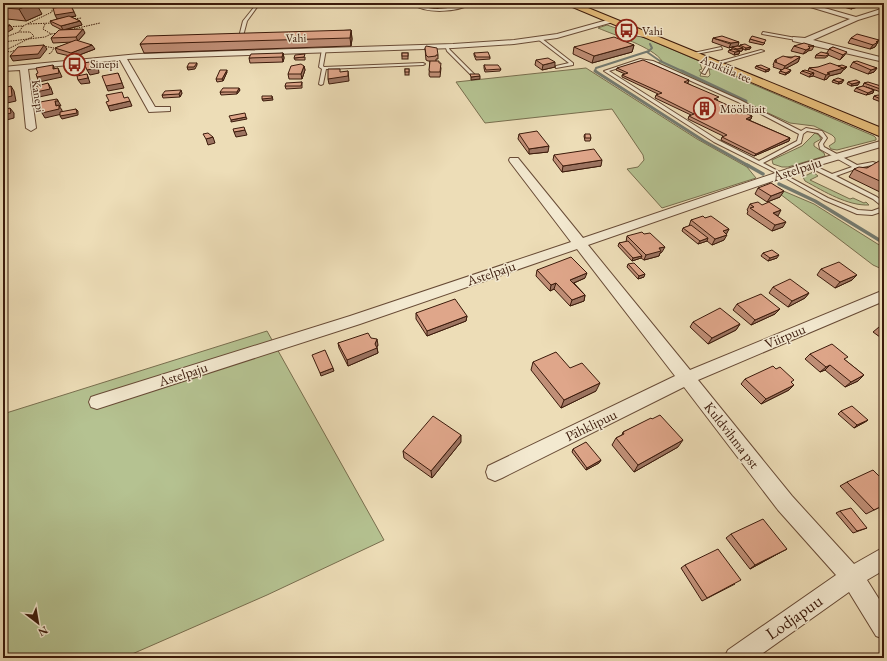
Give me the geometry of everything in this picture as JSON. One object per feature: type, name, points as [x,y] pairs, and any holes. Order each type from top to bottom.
[{"type":"highway","name":"Aruküla tee","points":[[568,3],[691,54],[709,68],[835,114],[884,134]]},
{"type":"street","points":[[800,3],[856,19]]},
{"type":"street","points":[[805,41],[856,19],[884,10]]},
{"type":"street","name":"Vahi","points":[[3,69],[122,57],[446,46],[540,39],[576,32],[614,22]]},
{"type":"street","points":[[796,39],[884,60]]},
{"type":"street","points":[[122,57],[152,110],[167,109]]},
{"type":"street","name":"Kanepi","points":[[24,67],[31,128]]},
{"type":"street","name":"Astelpaju","points":[[97,402],[355,320],[579,242],[782,174],[884,143]]},
{"type":"street","name":"Kuldvihma pst","points":[[514,160],[785,503],[852,577],[884,628]]},
{"type":"street","name":"Viirpuu","points":[[687,378],[884,295]]},
{"type":"street","name":"Pähklipuu","points":[[495,472],[687,378]]},
{"type":"street","name":"Lodjapuu","points":[[736,658],[852,577],[884,558]]},
{"type":"lane","points":[[216,3],[257,4]]},
{"type":"lane","points":[[410,3],[427,10],[435,11],[474,3]]},
{"type":"lane","points":[[242,38],[246,21],[257,4]]},
{"type":"lane","points":[[763,33],[796,39]]},
{"type":"lane","points":[[234,38],[249,37]]},
{"type":"lane","points":[[540,39],[572,64],[557,67]]},
{"type":"lane","points":[[446,46],[448,50],[474,76]]},
{"type":"lane","points":[[691,54],[721,48]]},
{"type":"lane","points":[[321,84],[324,68],[321,67],[324,50]]},
{"type":"lane","points":[[709,68],[762,51]]},
{"type":"lane","points":[[801,133],[725,94],[652,62],[640,60],[606,71],[610,75],[716,141],[782,174],[826,199],[846,208],[872,213],[884,208],[875,198],[809,165]]},
{"type":"lane","points":[[324,68],[423,64]]},
{"type":"lane","points":[[835,114],[860,120],[884,129]]},
{"type":"lane","points":[[759,163],[799,142],[801,133],[806,129],[820,132],[825,138],[821,144],[822,148],[856,167]]},
{"type":"lane","points":[[832,176],[856,167],[873,163],[884,168]]},
{"type":"path","points":[[3,27],[23,26],[52,12],[52,9]]},
{"type":"path","points":[[67,20],[82,18]]},
{"type":"path","points":[[28,24],[58,22]]},
{"type":"path","points":[[67,31],[100,23]]},
{"type":"path","points":[[45,24],[43,29],[51,34]]},
{"type":"path","points":[[19,32],[23,26]]},
{"type":"path","points":[[3,38],[19,32],[33,34],[34,36],[6,51]]},
{"type":"path","points":[[3,42],[45,37],[51,34],[63,32]]},
{"type":"path","points":[[40,46],[54,48],[54,50],[46,58]]},
{"type":"path","points":[[3,50],[10,52],[19,50]]},
{"type":"green space","points":[[607,25],[648,39],[699,61],[702,69],[699,70],[701,73],[700,76],[708,77],[710,75],[709,69],[717,69],[874,136],[876,140],[837,150],[831,149],[829,146],[835,142],[835,138],[832,135],[814,126],[790,123],[658,63],[662,61],[642,46],[598,28]]},
{"type":"green space","points":[[586,68],[697,139],[747,167],[756,178],[662,208],[627,169],[638,167],[644,160],[643,155],[612,109],[485,123],[456,82]]},
{"type":"green space","points":[[815,133],[819,135],[821,139],[814,143],[814,146],[824,153],[825,156],[788,167],[773,164],[772,160],[802,146]]},
{"type":"green space","points":[[813,172],[818,176],[810,180],[850,199],[853,198],[864,203],[866,202],[869,205],[861,205],[845,201],[805,181],[803,177]]},
{"type":"green space","points":[[767,184],[814,204],[884,248],[884,270],[873,265]]},
{"type":"green space","points":[[267,331],[384,540],[267,595],[123,658],[3,658],[3,414]]},
{"type":"building","points":[[3,3],[11,3],[3,6]]},
{"type":"building","points":[[11,3],[34,3],[19,9],[3,8],[3,6]]},
{"type":"building","points":[[845,3],[859,3],[853,5]]},
{"type":"building","points":[[71,6],[74,12],[55,15],[53,8]]},
{"type":"building","points":[[69,16],[80,21],[61,26],[50,21]]},
{"type":"building","points":[[3,25],[10,25],[3,29]]},
{"type":"building","points":[[83,29],[76,37],[51,38],[59,30]]},
{"type":"building","points":[[351,30],[350,38],[140,44],[147,36]]},
{"type":"building","points":[[857,34],[879,40],[873,45],[851,38]]},
{"type":"building","points":[[722,36],[739,42],[731,43],[713,38]]},
{"type":"building","points":[[752,36],[766,40],[764,43],[750,39]]},
{"type":"building","points":[[614,37],[634,45],[594,56],[574,47]]},
{"type":"building","points":[[76,40],[92,45],[71,53],[55,48]]},
{"type":"building","points":[[804,43],[814,46],[808,46],[810,48],[806,50],[794,46]]},
{"type":"building","points":[[745,44],[751,47],[746,48],[740,45]]},
{"type":"building","points":[[44,45],[38,54],[10,56],[18,47]]},
{"type":"building","points":[[426,46],[437,48],[438,55],[428,57],[426,55]]},
{"type":"building","points":[[738,46],[743,48],[737,49],[732,47]]},
{"type":"building","points":[[833,47],[847,52],[843,55],[829,49]]},
{"type":"building","points":[[733,49],[740,51],[735,52],[729,50]]},
{"type":"building","points":[[488,52],[490,57],[476,57],[474,53]]},
{"type":"building","points":[[821,52],[829,54],[826,56],[816,55]]},
{"type":"building","points":[[283,53],[282,57],[249,58],[251,54]]},
{"type":"building","points":[[402,53],[408,53],[408,56],[402,56]]},
{"type":"building","points":[[305,54],[304,57],[294,58],[295,55]]},
{"type":"building","points":[[783,56],[791,58],[795,56],[800,57],[785,66],[775,62],[777,61],[775,60]]},
{"type":"building","points":[[548,58],[555,62],[543,65],[536,60]]},
{"type":"building","name":"Mööbliait","points":[[643,60],[689,80],[684,82],[719,97],[714,99],[752,116],[746,119],[790,138],[756,154],[722,137],[727,135],[689,116],[694,114],[656,95],[662,93],[622,75],[628,73],[617,68]]},
{"type":"building","points":[[95,61],[97,68],[87,70],[84,63]]},
{"type":"building","points":[[430,61],[439,61],[439,63],[441,63],[440,72],[430,72]]},
{"type":"building","points":[[857,61],[877,68],[871,70],[853,62]]},
{"type":"building","points":[[189,63],[197,63],[194,67],[187,67]]},
{"type":"building","points":[[830,63],[844,68],[829,72],[827,73],[830,74],[826,75],[809,68],[818,67]]},
{"type":"building","points":[[301,64],[304,66],[301,74],[288,74],[291,66]]},
{"type":"building","points":[[53,65],[53,69],[58,68],[59,73],[37,77],[36,74],[38,73],[36,68]]},
{"type":"building","points":[[484,65],[498,65],[501,69],[486,70]]},
{"type":"building","points":[[761,65],[770,69],[766,70],[756,66]]},
{"type":"building","points":[[842,65],[847,67],[843,68],[838,66]]},
{"type":"building","points":[[785,68],[791,70],[786,73],[780,71]]},
{"type":"building","points":[[328,69],[340,69],[340,72],[348,71],[348,76],[328,79]]},
{"type":"building","points":[[405,69],[409,69],[409,72],[405,72]]},
{"type":"building","points":[[220,70],[227,70],[222,79],[216,79]]},
{"type":"building","points":[[805,70],[814,73],[811,74],[802,71]]},
{"type":"building","points":[[118,73],[122,83],[106,86],[102,76]]},
{"type":"building","points":[[87,74],[88,78],[78,80],[77,76]]},
{"type":"building","points":[[470,74],[479,74],[480,76],[471,77]]},
{"type":"building","points":[[838,78],[844,80],[839,82],[833,80]]},
{"type":"building","points":[[856,80],[860,82],[852,84],[848,82]]},
{"type":"building","points":[[302,82],[301,86],[285,86],[286,83]]},
{"type":"building","points":[[868,82],[884,87],[884,89],[883,90],[864,83]]},
{"type":"building","points":[[48,83],[50,89],[36,92],[37,86]]},
{"type":"building","points":[[11,86],[12,96],[3,98],[3,88]]},
{"type":"building","points":[[863,86],[874,90],[868,93],[856,88]]},
{"type":"building","points":[[223,88],[239,88],[237,92],[220,92]]},
{"type":"building","points":[[181,90],[179,94],[162,95],[165,91]]},
{"type":"building","points":[[122,92],[124,98],[128,97],[130,101],[108,106],[106,102],[109,101],[106,95]]},
{"type":"building","points":[[878,95],[884,97],[884,99],[883,100],[874,96]]},
{"type":"building","points":[[262,96],[272,96],[272,98],[262,99]]},
{"type":"building","points":[[57,99],[58,101],[55,101],[56,106],[59,105],[59,109],[42,113],[41,108],[39,108],[40,102]]},
{"type":"building","points":[[10,108],[11,113],[3,115],[3,110]]},
{"type":"building","points":[[76,109],[77,113],[60,116],[60,112]]},
{"type":"building","points":[[245,113],[246,117],[231,120],[229,116]]},
{"type":"building","points":[[244,127],[245,130],[234,132],[233,129]]},
{"type":"building","points":[[537,131],[549,146],[529,149],[519,134]]},
{"type":"building","points":[[208,133],[213,137],[206,139],[203,134]]},
{"type":"building","points":[[585,134],[590,134],[591,138],[585,138]]},
{"type":"building","points":[[594,149],[602,160],[563,166],[554,155]]},
{"type":"building","points":[[879,161],[884,163],[884,183],[854,169],[859,167],[867,168]]},
{"type":"building","points":[[771,183],[784,191],[771,196],[758,188]]},
{"type":"building","points":[[758,202],[762,205],[769,202],[781,210],[773,213],[786,222],[775,225],[750,208],[754,207],[750,204]]},
{"type":"building","points":[[703,216],[705,218],[711,216],[729,229],[723,231],[727,235],[715,239],[691,220]]},
{"type":"building","points":[[691,225],[708,238],[700,241],[683,228]]},
{"type":"building","points":[[642,232],[644,234],[650,233],[665,247],[659,248],[661,251],[646,255],[627,236]]},
{"type":"building","points":[[628,241],[642,256],[633,258],[619,243]]},
{"type":"building","points":[[772,250],[779,255],[770,258],[763,253]]},
{"type":"building","points":[[571,257],[587,273],[570,280],[585,295],[572,300],[556,283],[551,285],[537,270]]},
{"type":"building","points":[[839,262],[857,275],[840,282],[821,269]]},
{"type":"building","points":[[634,263],[645,274],[639,276],[628,264]]},
{"type":"building","points":[[790,279],[809,293],[792,301],[773,287]]},
{"type":"building","points":[[761,294],[780,309],[755,320],[737,304]]},
{"type":"building","points":[[455,299],[467,316],[427,331],[416,313]]},
{"type":"building","points":[[720,308],[740,324],[712,338],[693,322]]},
{"type":"building","points":[[884,324],[884,331],[879,327]]},
{"type":"building","points":[[368,333],[371,338],[377,339],[375,344],[377,348],[347,360],[338,343]]},
{"type":"building","points":[[832,344],[848,357],[844,359],[864,375],[851,382],[830,365],[826,367],[810,354]]},
{"type":"building","points":[[325,350],[333,368],[320,373],[312,355]]},
{"type":"building","points":[[556,352],[570,368],[582,363],[600,383],[564,400],[533,362]]},
{"type":"building","points":[[773,366],[776,369],[780,367],[794,380],[791,382],[794,385],[766,399],[745,379]]},
{"type":"building","points":[[852,406],[868,420],[857,425],[841,411]]},
{"type":"building","points":[[660,415],[683,440],[638,465],[616,438],[624,434],[623,432]]},
{"type":"building","points":[[433,416],[461,435],[431,471],[403,451]]},
{"type":"building","points":[[586,442],[601,460],[587,468],[573,449]]},
{"type":"building","points":[[873,470],[884,481],[884,505],[874,510],[847,482]]},
{"type":"building","points":[[851,508],[867,528],[857,531],[840,511]]},
{"type":"building","points":[[763,519],[787,549],[755,565],[731,534]]},
{"type":"building","points":[[718,549],[741,580],[707,598],[685,565]]},
{"type":"waterway","points":[[595,71],[596,68],[649,51],[652,48],[650,44]]},
{"type":"waterway","points":[[647,52],[660,61],[684,72]]},
{"type":"waterway","points":[[595,71],[704,141],[749,166]]},
{"type":"waterway","points":[[682,71],[746,101]]},
{"type":"waterway","points":[[747,165],[763,174]]},
{"type":"waterway","points":[[779,184],[815,201],[884,243]]},
{"type":"place","name":"Vahi","points":[[627,31]]},
{"type":"place","name":"Sinepi","points":[[75,64]]},
{"type":"place","name":"Mööbliait","points":[[704,109]]}]
